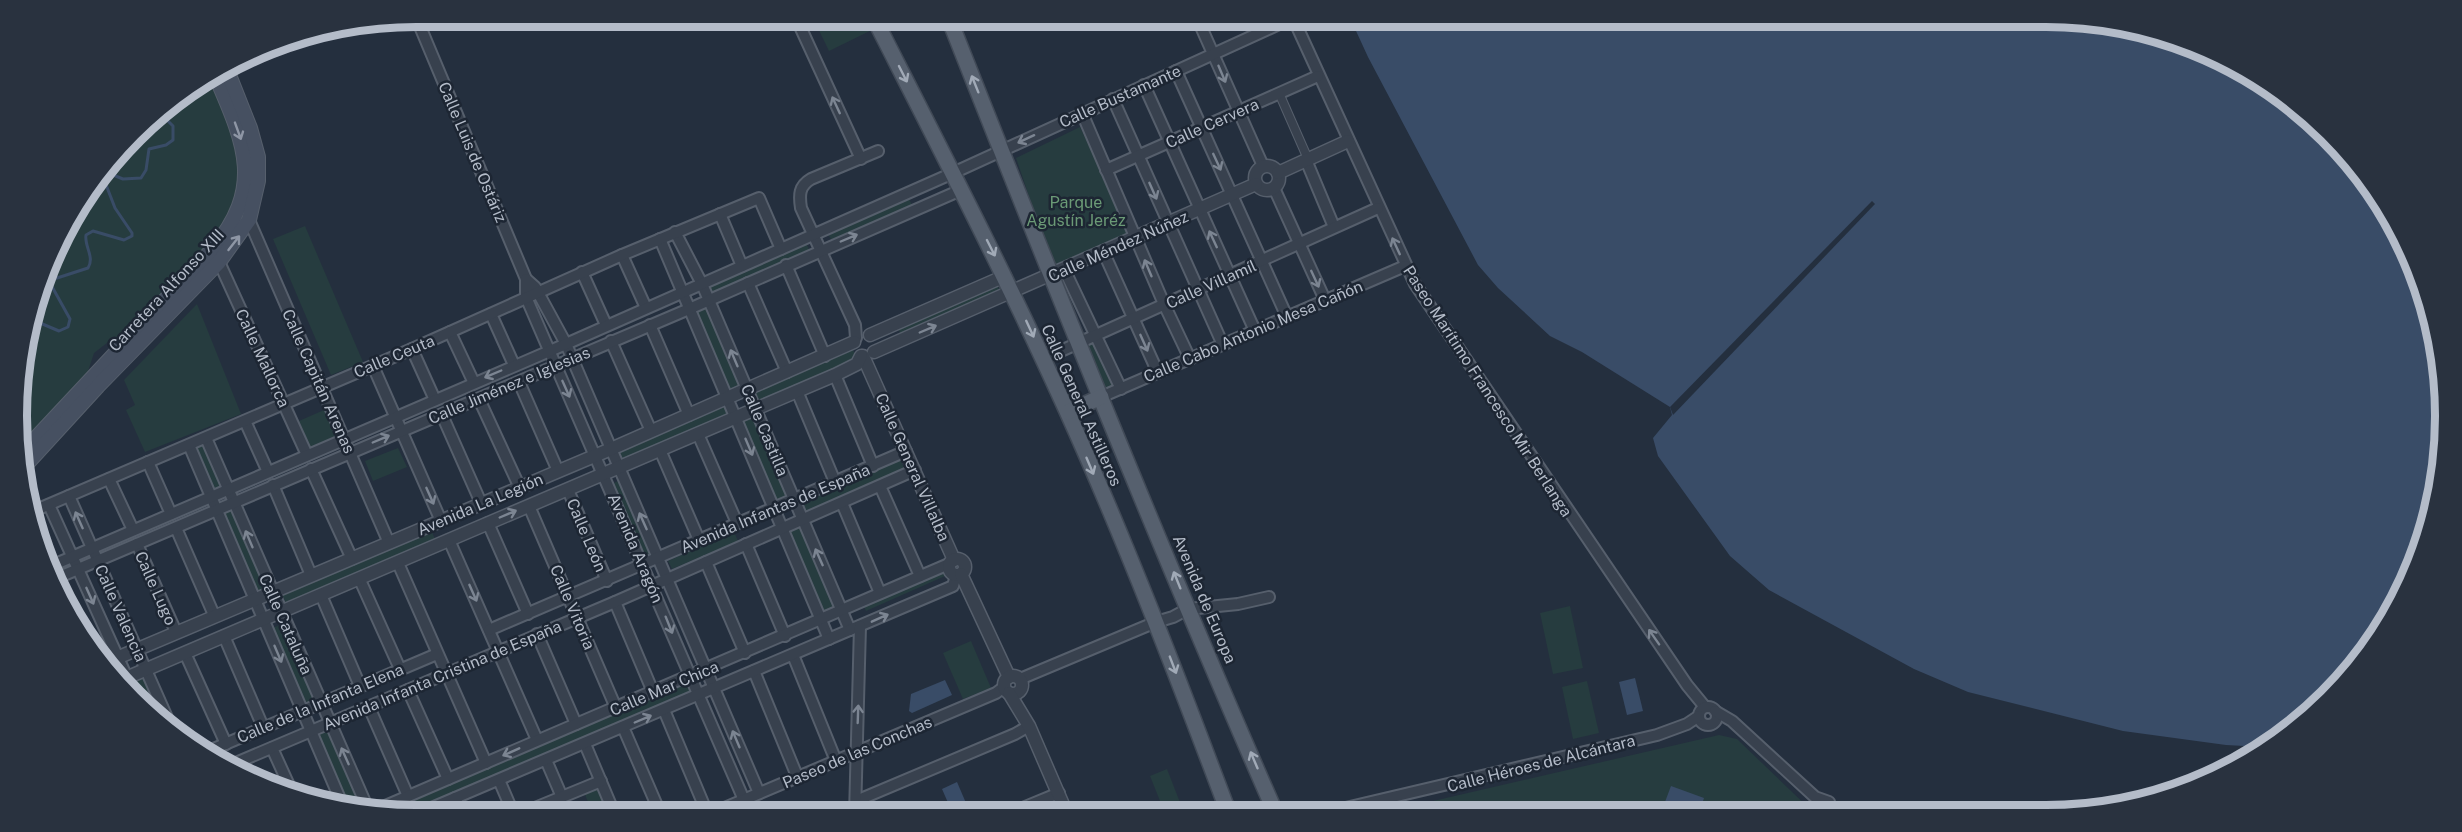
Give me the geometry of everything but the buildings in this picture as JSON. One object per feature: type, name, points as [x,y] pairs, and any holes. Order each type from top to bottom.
[{"type":"main road","name":"Calle General Astilleros","points":[[879,27],[1005,276],[1068,412],[1156,622],[1226,805]]},
{"type":"main road","name":"Avenida de Europa","points":[[952,27],[1001,151],[1057,272],[1078,343],[1272,805]]},
{"type":"main road","name":"Carretera Alfonso XIII","points":[[30,462],[98,386],[219,262],[249,220],[258,181],[258,157],[250,128],[228,75]]},
{"type":"main road","name":"Carretera Alfonso XIII","points":[[28,447],[206,258],[232,224],[242,194],[244,155],[239,132],[218,81]]},
{"type":"main road","points":[[1068,412],[1101,397]]},
{"type":"street","name":"Calle Luis de Ostáriz","points":[[420,27],[526,279],[538,292],[566,344]]},
{"type":"street","points":[[800,27],[861,159]]},
{"type":"street","points":[[1201,27],[1263,166]]},
{"type":"street","name":"Calle Bustamante","points":[[953,173],[1273,27]]},
{"type":"street","name":"Paseo Marítimo Francesco Mir Berlanga","points":[[1297,27],[1378,208],[1415,284],[1708,716]]},
{"type":"street","points":[[1176,71],[1287,317]]},
{"type":"street","name":"Calle Cervera","points":[[1106,170],[1318,76]]},
{"type":"street","points":[[1144,85],[1255,331]]},
{"type":"street","points":[[1279,93],[1334,227]]},
{"type":"street","points":[[1113,99],[1223,345]]},
{"type":"street","points":[[1082,113],[1190,359]]},
{"type":"street","points":[[1278,173],[1348,141]]},
{"type":"street","points":[[861,338],[855,350],[867,355],[876,344],[861,338],[813,235],[800,199],[804,184],[878,151]]},
{"type":"street","points":[[1263,166],[1274,167],[1278,173],[1278,183],[1274,188],[1264,189],[1257,184],[1256,173],[1263,166]]},
{"type":"street","name":"Calle Jiménez e Iglesias","points":[[56,564],[566,344],[953,173]]},
{"type":"street","name":"Calle Méndez Núñez","points":[[1012,293],[1257,184]]},
{"type":"street","points":[[1274,188],[1325,300]]},
{"type":"street","name":"Calle Jiménez e Iglesias","points":[[62,576],[401,430],[519,382],[961,190]]},
{"type":"street","name":"Calle Ceuta","points":[[38,509],[412,349],[582,272],[759,198],[781,249]]},
{"type":"street","name":"Calle Villamíl","points":[[1043,359],[1378,208]]},
{"type":"street","points":[[720,214],[742,266]]},
{"type":"street","name":"Calle Capitán Arenas","points":[[249,220],[389,543]]},
{"type":"street","name":"Calle Castilla","points":[[675,232],[702,284],[842,611],[855,628]]},
{"type":"street","name":"Calle Castilla","points":[[660,239],[830,639]]},
{"type":"street","points":[[1103,251],[1158,373]]},
{"type":"street","points":[[622,255],[646,308]]},
{"type":"street","name":"Calle Mallorca","points":[[219,262],[307,455]]},
{"type":"street","points":[[786,266],[825,356]]},
{"type":"street","name":"Calle Cabo Antonio Mesa Cañón","points":[[1101,397],[1405,266]]},
{"type":"street","points":[[582,272],[606,325]]},
{"type":"street","points":[[1057,272],[1095,335],[1121,389]]},
{"type":"street","name":"Avenida La Legión","points":[[113,660],[214,615],[651,432],[1005,276]]},
{"type":"street","name":"Calle Luis de Ostáriz","points":[[526,279],[526,297]]},
{"type":"street","points":[[748,283],[787,372]]},
{"type":"street","name":"Avenida La Legión","points":[[128,677],[360,580],[835,375],[856,364],[867,355],[1012,293]]},
{"type":"street","name":"Avenida Aragón","points":[[526,297],[644,564],[744,800]]},
{"type":"street","points":[[954,299],[961,315]]},
{"type":"street","points":[[491,314],[514,365]]},
{"type":"street","points":[[650,325],[689,415]]},
{"type":"street","points":[[450,332],[474,382]]},
{"type":"street","points":[[611,341],[651,432]]},
{"type":"street","name":"Avenida Aragón","points":[[566,344],[759,793]]},
{"type":"street","points":[[412,349],[435,400]]},
{"type":"street","name":"Calle General Villalba","points":[[867,355],[872,373],[956,568],[1012,685],[1064,805]]},
{"type":"street","points":[[373,366],[441,521]]},
{"type":"street","points":[[835,375],[873,466]]},
{"type":"street","points":[[519,382],[558,471]]},
{"type":"street","points":[[797,391],[835,482]]},
{"type":"street","points":[[479,399],[520,488]]},
{"type":"street","points":[[442,415],[481,503]]},
{"type":"street","points":[[246,421],[268,472]]},
{"type":"street","points":[[698,434],[737,523]]},
{"type":"street","name":"Calle Cataluña","points":[[206,438],[365,802]]},
{"type":"street","name":"Calle Cataluña","points":[[189,445],[340,798]]},
{"type":"street","points":[[660,450],[699,540]]},
{"type":"street","name":"Avenida Infantas de España","points":[[644,564],[906,451]]},
{"type":"street","points":[[148,462],[171,514]]},
{"type":"street","points":[[311,469],[352,559]]},
{"type":"street","name":"Avenida Infantas de España","points":[[653,585],[915,470]]},
{"type":"street","name":"Calle Lugo","points":[[109,479],[133,530]]},
{"type":"street","points":[[273,485],[311,575]]},
{"type":"street","points":[[880,486],[920,576]]},
{"type":"street","name":"Calle León","points":[[568,490],[607,580]]},
{"type":"street","name":"Calle Valencia","points":[[69,496],[164,712]]},
{"type":"street","points":[[842,503],[880,594]]},
{"type":"street","name":"Calle Valencia","points":[[49,505],[118,658],[120,668]]},
{"type":"street","name":"Calle Vitoria","points":[[529,506],[616,708]]},
{"type":"street","points":[[488,523],[528,614]]},
{"type":"street","points":[[176,528],[214,615]]},
{"type":"street","points":[[449,540],[537,740]]},
{"type":"street","name":"Calle Lugo","points":[[137,544],[176,632]]},
{"type":"street","points":[[746,544],[784,636]]},
{"type":"street","points":[[706,562],[745,653]]},
{"type":"street","points":[[398,563],[486,763]]},
{"type":"street","points":[[489,630],[644,564]]},
{"type":"street","name":"Calle Mar Chica","points":[[390,804],[690,677],[920,576],[956,568],[953,586],[439,805]]},
{"type":"street","points":[[360,580],[400,669]]},
{"type":"street","name":"Avenida Infanta Cristina de España","points":[[239,762],[653,585]]},
{"type":"street","points":[[321,595],[360,686]]},
{"type":"street","name":"Paseo de las Conchas","points":[[732,805],[1188,609],[1238,604],[1269,597]]},
{"type":"street","points":[[615,602],[653,692]]},
{"type":"street","points":[[855,628],[856,805]]},
{"type":"street","points":[[537,634],[576,724]]},
{"type":"street","points":[[224,636],[263,727]]},
{"type":"street","points":[[185,653],[226,744]]},
{"type":"street","name":"Calle de la Infanta Elena","points":[[215,749],[437,654]]},
{"type":"street","points":[[793,655],[836,761]]},
{"type":"street","points":[[754,671],[797,776]]},
{"type":"street","points":[[408,690],[448,779]]},
{"type":"street","points":[[369,707],[408,796]]},
{"type":"street","points":[[664,710],[704,805]]},
{"type":"street","points":[[1708,716],[1740,729],[1815,797],[1829,802]]},
{"type":"street","name":"Calle Héroes de Alcántara","points":[[1359,805],[1658,735],[1708,716]]},
{"type":"street","points":[[856,801],[1029,726]]},
{"type":"street","points":[[623,728],[657,805]]},
{"type":"street","points":[[585,744],[611,805]]},
{"type":"street","points":[[272,748],[288,783]]},
{"type":"street","points":[[546,760],[562,797]]},
{"type":"street","points":[[499,780],[511,805]]},
{"type":"street","points":[[542,805],[601,781]]},
{"type":"street","points":[[1030,805],[1059,793]]},
{"type":"street","points":[[456,798],[459,805]]},
{"type":"green space","points":[[817,27],[873,27],[874,29],[829,51]]},
{"type":"green space","points":[[212,85],[233,134],[237,151],[240,169],[239,188],[234,207],[225,226],[125,337],[112,339],[94,353],[86,377],[28,442],[28,391],[34,340],[48,291],[67,244],[79,221],[107,179],[141,141],[179,107]]},
{"type":"green space","name":"Parque Agustín Jeréz","points":[[1080,127],[1130,232],[1053,267],[1016,158]]},
{"type":"green space","points":[[909,199],[913,207],[832,241],[828,234]]},
{"type":"green space","points":[[305,226],[363,362],[331,375],[273,239]]},
{"type":"green space","points":[[806,243],[810,251],[711,294],[708,286]]},
{"type":"green space","points":[[997,285],[1002,295],[902,337],[898,328]]},
{"type":"green space","points":[[197,304],[241,414],[145,452],[126,410],[135,405],[124,380]]},
{"type":"green space","points":[[706,306],[742,388],[730,393],[695,311]]},
{"type":"green space","points":[[1093,341],[1114,388],[1106,391],[1086,345]]},
{"type":"green space","points":[[853,350],[858,361],[758,404],[753,393]]},
{"type":"green space","points":[[726,405],[731,416],[624,462],[619,450]]},
{"type":"green space","points":[[324,410],[336,436],[310,447],[299,421]]},
{"type":"green space","points":[[753,416],[789,498],[777,503],[742,421]]},
{"type":"green space","points":[[204,440],[225,487],[212,492],[192,445]]},
{"type":"green space","points":[[398,448],[407,467],[373,481],[365,461]]},
{"type":"green space","points":[[900,459],[905,470],[805,513],[800,502]]},
{"type":"green space","points":[[620,480],[654,555],[646,559],[614,483]]},
{"type":"green space","points":[[234,506],[268,586],[256,592],[221,511]]},
{"type":"green space","points":[[800,525],[837,609],[825,614],[790,530]]},
{"type":"green space","points":[[430,528],[436,541],[287,605],[280,590]]},
{"type":"green space","points":[[734,532],[738,541],[672,569],[668,561]]},
{"type":"green space","points":[[942,570],[945,576],[866,611],[863,604]]},
{"type":"green space","points":[[1570,606],[1583,668],[1553,674],[1540,613]]},
{"type":"green space","points":[[282,624],[314,700],[303,705],[270,629]]},
{"type":"green space","points":[[971,641],[991,688],[963,699],[943,653]]},
{"type":"green space","points":[[143,676],[155,704],[141,691],[132,680]]},
{"type":"green space","points":[[1587,681],[1599,733],[1573,739],[1562,687]]},
{"type":"green space","points":[[688,682],[693,693],[429,805],[400,804]]},
{"type":"green space","points":[[328,728],[359,801],[344,799],[316,733]]},
{"type":"green space","points":[[1719,735],[1737,739],[1806,805],[1416,805]]},
{"type":"green space","points":[[1167,769],[1181,805],[1162,805],[1150,776]]},
{"type":"green space","points":[[598,786],[606,804],[581,805],[588,802],[584,792]]},
{"type":"water","points":[[1354,27],[2046,27],[2122,34],[2171,48],[2218,67],[2283,107],[2321,141],[2355,179],[2395,244],[2414,291],[2422,315],[2432,365],[2434,441],[2432,467],[2422,517],[2395,588],[2355,653],[2321,691],[2283,725],[2250,746],[2123,731],[1968,692],[1914,669],[1769,590],[1730,556],[1658,456],[1653,438],[1672,415],[1670,407],[1582,352],[1550,336],[1498,288],[1478,265]]},
{"type":"water","points":[[1635,678],[1643,711],[1627,715],[1619,682]]},
{"type":"water","points":[[945,680],[952,695],[912,713],[909,711],[911,694]]},
{"type":"water","points":[[957,782],[967,805],[949,805],[942,789]]},
{"type":"water","points":[[1671,786],[1704,798],[1702,805],[1674,805],[1665,802]]},
{"type":"pier","points":[[1872,201],[1875,204],[1673,415],[1670,407]]},
{"type":"waterway","points":[[111,174],[123,179],[141,178],[146,170],[149,149],[166,145],[173,140],[173,126],[166,119]]},
{"type":"waterway","points":[[52,281],[88,268],[90,256],[86,235],[93,231],[124,240],[132,236],[115,208],[105,182]]},
{"type":"waterway","points":[[38,322],[59,331],[68,327],[70,319],[51,284]]}]
